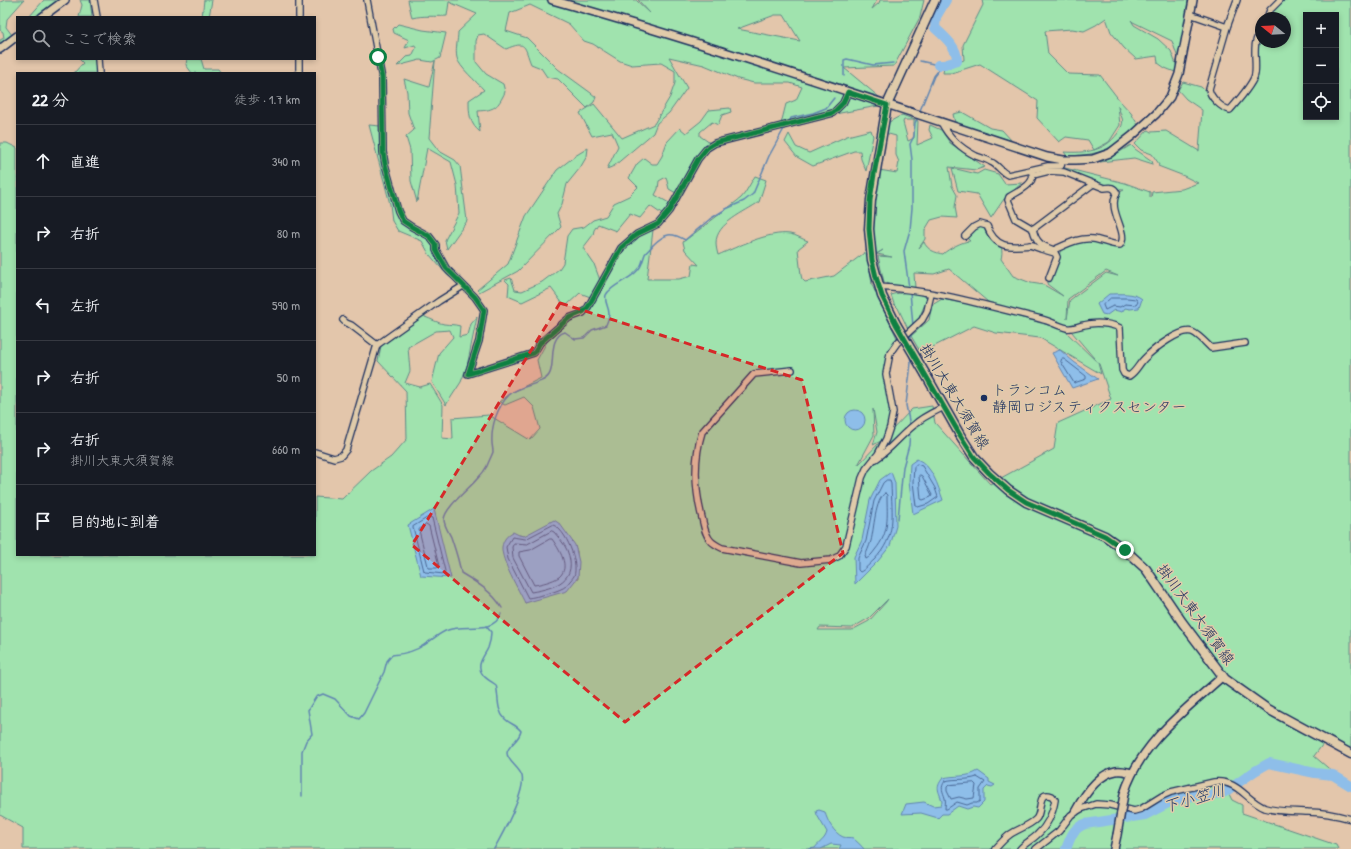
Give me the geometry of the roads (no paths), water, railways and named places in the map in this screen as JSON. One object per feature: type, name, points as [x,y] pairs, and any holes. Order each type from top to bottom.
[{"type":"main road","name":"掛川大東大須賀線","points":[[934,0],[887,105],[870,200],[869,229],[872,260],[882,296],[896,324],[960,435],[974,457],[989,473],[1008,490],[1026,502],[1105,536],[1125,550],[1146,568],[1182,622],[1223,676],[1242,692],[1266,708],[1351,754]]},
{"type":"street","points":[[43,16],[65,0]]},
{"type":"street","points":[[94,0],[97,16]]},
{"type":"street","points":[[299,0],[299,16]]},
{"type":"street","points":[[367,0],[382,78],[383,152],[398,210],[403,221],[429,236],[436,245],[436,250],[446,268],[475,297],[484,310],[479,341],[468,374],[534,353],[540,343],[569,318],[583,312],[588,307],[621,248],[637,234],[658,224],[669,211],[698,159],[707,148],[715,143],[833,113],[843,103],[848,92]]},
{"type":"street","points":[[552,0],[848,92],[1047,157],[1063,160],[1093,159],[1110,153],[1132,136],[1156,114],[1170,97],[1179,74],[1193,0]]},
{"type":"street","points":[[1237,0],[1209,89],[1210,94],[1225,109],[1230,110],[1241,98],[1255,76],[1256,48]]},
{"type":"street","points":[[1269,12],[1280,0]]},
{"type":"street","points":[[1190,14],[1228,27]]},
{"type":"street","points":[[0,49],[16,37]]},
{"type":"street","points":[[98,60],[99,72]]},
{"type":"street","points":[[299,60],[299,72]]},
{"type":"street","points":[[941,122],[948,135],[957,145],[992,162],[1005,173],[1013,175],[1057,170],[1104,188],[1111,187],[1117,192],[1114,197],[1114,202],[1118,222],[1123,233],[1122,243],[1120,245],[1114,245],[1094,239],[1083,239],[1052,250],[1045,250],[1027,243],[1018,243]]},
{"type":"street","points":[[1032,173],[1048,166],[1061,166],[1063,160]]},
{"type":"street","points":[[1032,173],[1029,184],[1009,197],[1008,200],[1016,219],[1033,229],[1037,241],[1055,253],[1057,257],[1049,278]]},
{"type":"street","points":[[1033,229],[1093,184]]},
{"type":"street","points":[[965,236],[974,227],[980,224],[987,226],[991,236],[999,243],[1006,246],[1033,246]]},
{"type":"street","points":[[316,452],[334,458],[341,456],[346,450],[378,345],[439,301],[463,286]]},
{"type":"street","points":[[880,287],[898,288],[985,305],[1051,322],[1066,328],[1073,328],[1085,324],[1113,324],[1120,328],[1122,370],[1124,374],[1129,376],[1135,372],[1145,358],[1153,351],[1173,337],[1186,331],[1193,332],[1211,348],[1245,343]]},
{"type":"street","points":[[792,370],[754,374],[702,432],[699,443],[696,472],[697,497],[705,532],[711,541],[722,548],[801,563],[812,563],[831,560],[839,556],[846,546],[862,478],[866,469],[878,454],[886,439],[893,412],[886,374],[890,353],[897,343],[922,320],[927,311],[931,294]]},
{"type":"street","points":[[343,320],[378,345]]},
{"type":"street","points":[[872,461],[888,451],[900,436],[916,423],[944,407]]},
{"type":"street","points":[[1114,849],[1124,794],[1132,773],[1146,751],[1175,719],[1223,676]]},
{"type":"street","points":[[1036,849],[1059,831],[1075,812],[1091,789],[1103,776],[1116,771],[1132,773]]},
{"type":"street","points":[[1075,812],[1096,804],[1134,810],[1141,809],[1171,792],[1221,781],[1235,786],[1260,806],[1271,809],[1320,812],[1351,819]]},
{"type":"street","points":[[995,849],[1013,832],[1036,819],[1040,812],[1041,800],[1044,796],[1052,796],[1055,800],[1054,807],[1048,820],[1037,835],[1020,849]]},
{"type":"water","points":[[1109,294],[1131,294],[1142,299],[1139,308],[1125,308],[1122,312],[1114,310],[1107,315],[1102,314],[1097,304]]},
{"type":"water","points":[[1060,350],[1098,379],[1072,388],[1052,353]]},
{"type":"water","points":[[855,410],[862,413],[865,420],[862,427],[855,430],[848,427],[845,420],[848,413]]},
{"type":"water","points":[[917,459],[927,466],[937,482],[943,500],[913,514],[909,482],[910,464]]},
{"type":"water","points":[[891,472],[895,483],[896,526],[890,546],[878,561],[855,584],[854,557],[862,540],[870,500],[880,480]]},
{"type":"water","points":[[434,509],[451,578],[421,576],[408,525]]},
{"type":"water","points":[[554,520],[560,524],[575,545],[579,562],[578,577],[567,591],[525,603],[504,560],[502,553],[503,542],[507,536],[513,532],[524,536]]},
{"type":"water","points":[[978,771],[989,779],[989,782],[995,785],[992,787],[988,786],[984,790],[984,802],[978,808],[973,807],[967,809],[958,806],[947,814],[942,814],[938,818],[921,813],[902,814],[906,804],[924,802],[933,806],[941,805],[942,802],[938,788],[943,778],[965,776]]},
{"type":"water","points":[[819,810],[825,812],[829,823],[837,833],[843,837],[853,838],[864,849],[839,849],[841,845],[831,844],[821,849],[809,849],[815,848],[827,832],[817,815],[816,811]]},
{"type":"waterway","points":[[938,65],[944,65],[957,61],[957,56],[953,47],[935,28],[936,17],[946,0]]},
{"type":"waterway","points":[[844,76],[844,60],[847,59],[873,65],[893,63]]},
{"type":"waterway","points":[[919,113],[934,76],[938,71],[938,65],[920,61]]},
{"type":"waterway","points":[[789,122],[791,118],[813,113],[826,108],[834,98]]},
{"type":"waterway","points":[[909,288],[904,251],[910,230],[912,208],[912,160],[910,144],[914,136],[915,123],[918,117]]},
{"type":"waterway","points":[[502,608],[489,592],[461,573],[451,537],[444,520],[448,510],[479,477],[487,466],[493,452],[492,437],[494,424],[501,405],[513,392],[542,381],[549,375],[551,371],[554,345],[559,335],[565,332],[575,339],[584,338],[592,330],[606,325],[609,315],[605,299],[606,295],[611,289],[632,276],[639,269],[645,254],[657,241],[668,235],[676,236],[685,240],[710,219],[726,209],[744,201],[753,194],[769,156],[785,127]]},
{"type":"waterway","points":[[910,292],[913,326]]},
{"type":"waterway","points":[[910,341],[911,333]]},
{"type":"waterway","points":[[910,355],[911,363],[906,405],[910,426]]},
{"type":"waterway","points":[[898,519],[903,467],[909,445],[910,430]]},
{"type":"waterway","points":[[302,796],[302,751],[306,741],[312,734],[308,710],[316,697],[323,694],[335,699],[351,716],[359,719],[364,713],[384,672],[387,661],[392,655],[413,651],[448,630],[492,624],[501,614]]},
{"type":"waterway","points":[[486,626],[491,632],[491,638],[480,664],[480,668],[483,675],[496,685],[499,707],[502,715],[507,721],[518,727],[521,731],[518,738],[509,748],[507,753],[509,759],[522,776],[520,792],[512,813],[494,849]]},
{"type":"waterway","name":"下小笠川","points":[[1066,849],[1077,828],[1085,824],[1145,815],[1172,801],[1197,795],[1210,795],[1225,792],[1269,763],[1315,773],[1333,775],[1351,786]]},
{"type":"place","name":"トランコム 静岡ロジスティクスセンター","points":[[984,398]]}]
